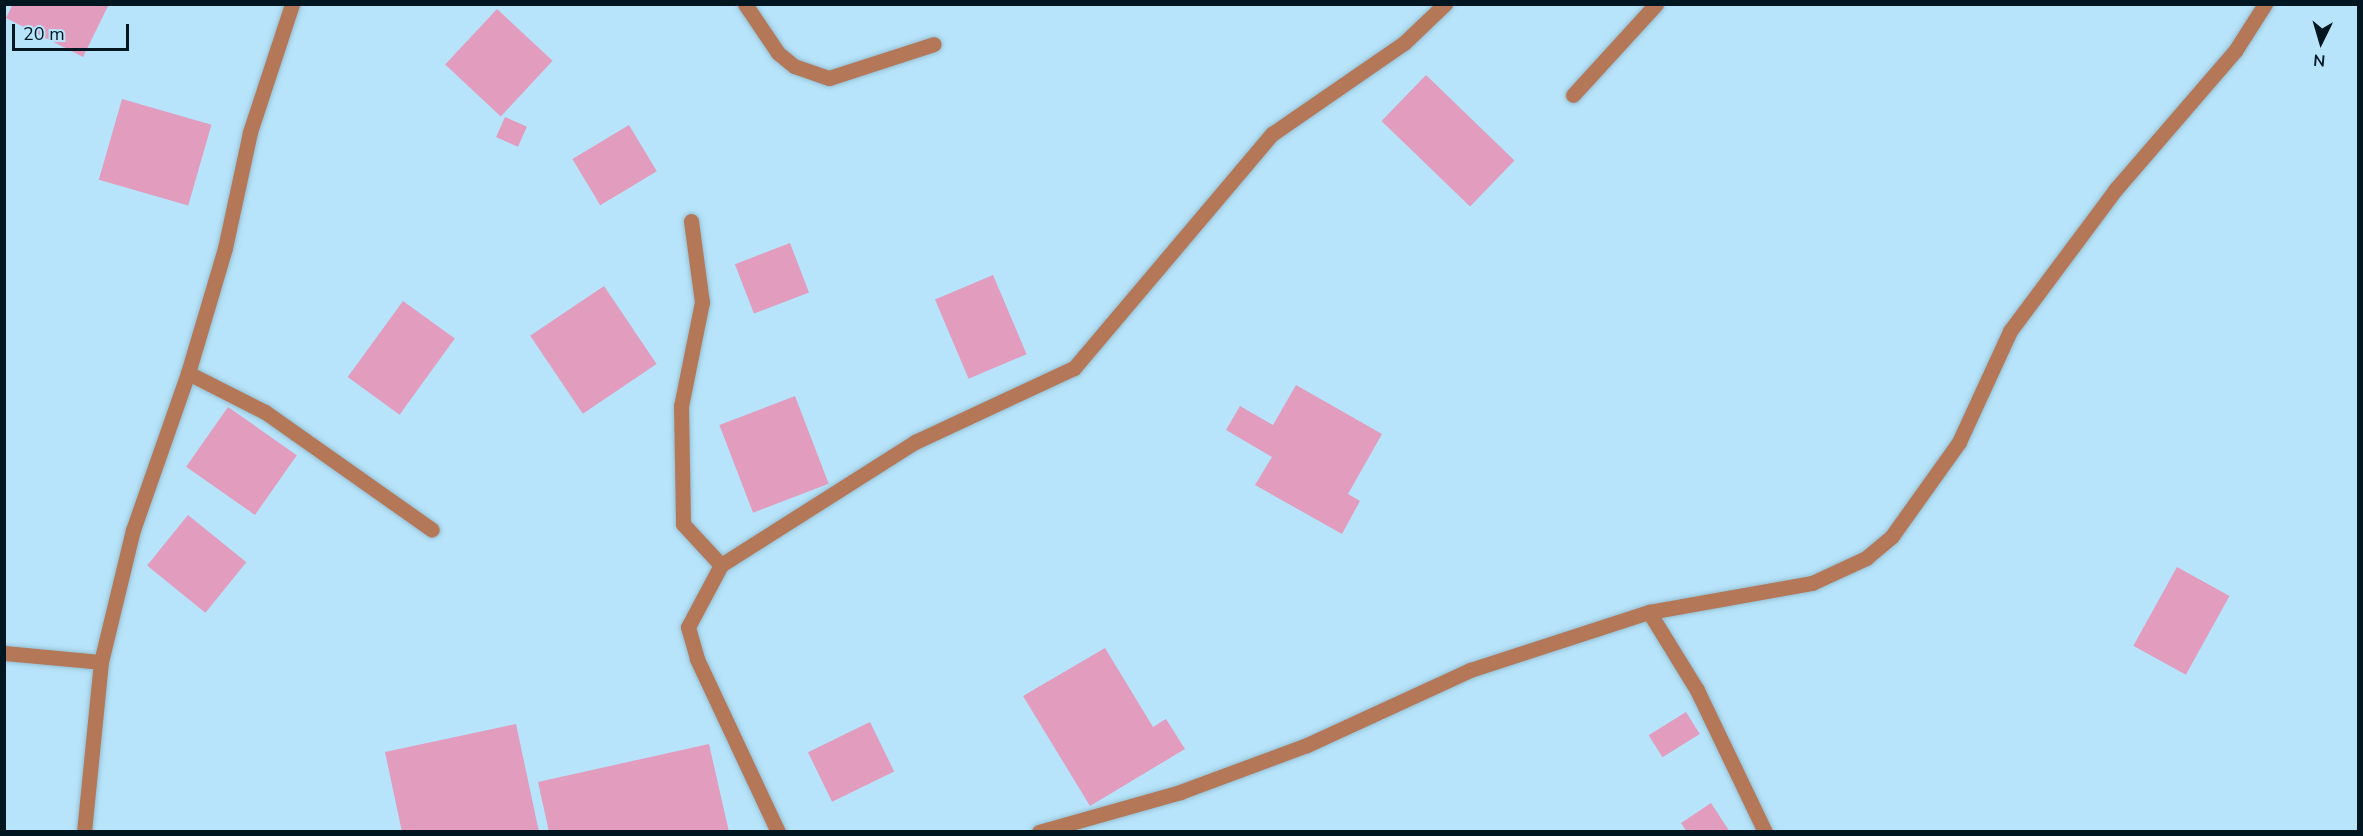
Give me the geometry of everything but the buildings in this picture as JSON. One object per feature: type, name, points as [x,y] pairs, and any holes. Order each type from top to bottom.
[{"type":"street","points":[[84,831],[101,662],[133,530],[188,373],[225,248],[250,132],[292,4]]},
{"type":"street","points":[[745,4],[778,53],[794,66],[829,78],[933,44]]},
{"type":"street","points":[[778,831],[693,648],[688,622],[721,565],[915,442],[1074,368],[1272,134],[1404,43],[1445,4]]},
{"type":"street","points":[[1573,95],[1656,4]]},
{"type":"street","points":[[1039,831],[1180,792],[1307,745],[1470,670],[1649,612],[1812,583],[1880,548],[1959,442],[2010,331],[2115,190],[2235,51],[2265,4]]},
{"type":"street","points":[[691,221],[702,302],[681,406],[683,524],[721,565]]},
{"type":"street","points":[[188,373],[265,412],[432,530]]},
{"type":"street","points":[[1649,612],[1696,690],[1765,831]]},
{"type":"street","points":[[4,653],[101,662]]}]
